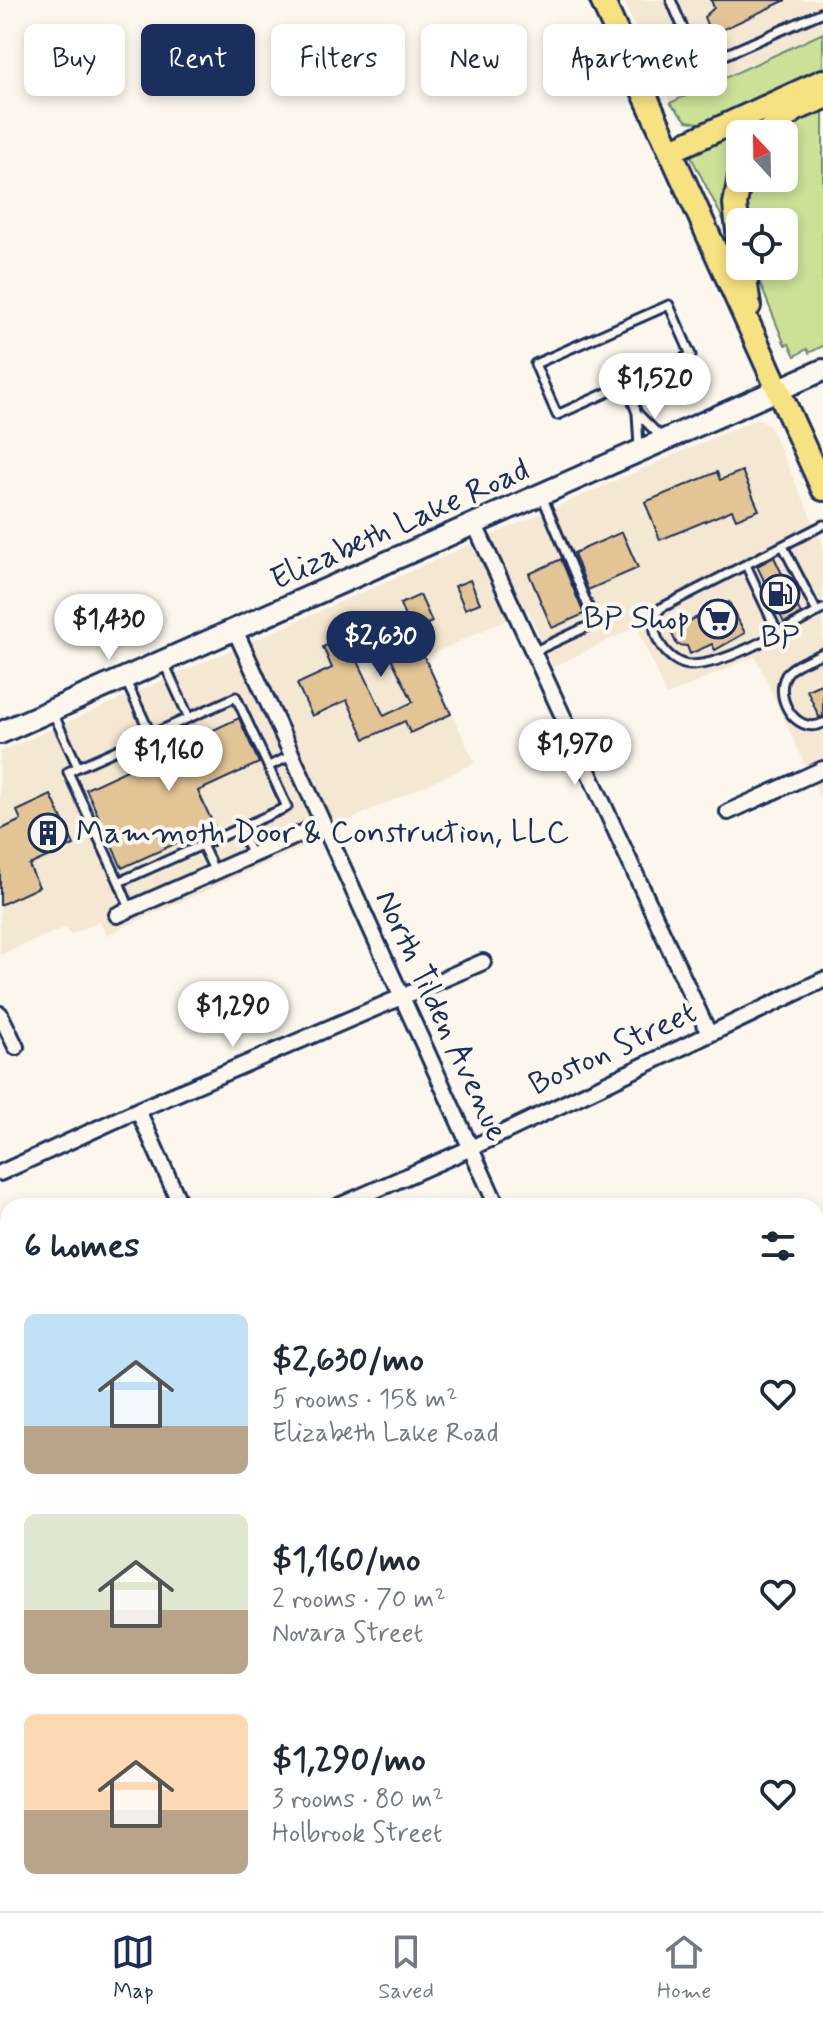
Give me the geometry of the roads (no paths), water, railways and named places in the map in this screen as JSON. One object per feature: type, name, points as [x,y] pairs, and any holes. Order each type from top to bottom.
[{"type":"main road","points":[[602,0],[820,476]]},
{"type":"main road","points":[[670,151],[823,81]]},
{"type":"main road","points":[[782,120],[796,109],[823,98]]},
{"type":"main road","points":[[745,280],[753,335]]},
{"type":"main road","name":"Elizabeth Lake Road","points":[[0,733],[823,370]]},
{"type":"street","points":[[475,525],[709,1034]]},
{"type":"street","name":"North Tilden Avenue","points":[[235,630],[493,1198]]},
{"type":"street","points":[[728,812],[823,769]]},
{"type":"street","points":[[124,912],[323,824]]},
{"type":"street","points":[[0,1173],[138,1110],[483,962]]},
{"type":"street","name":"Boston Street","points":[[357,1198],[471,1148],[823,980]]},
{"type":"street","points":[[0,1014],[16,1047]]},
{"type":"street","points":[[138,1110],[177,1198]]},
{"type":"lane","points":[[671,0],[690,43],[705,55],[720,57],[823,12]]},
{"type":"lane","points":[[669,305],[691,355],[626,384],[557,415],[535,364],[669,305]]},
{"type":"lane","points":[[626,384],[637,413],[639,453]]},
{"type":"lane","points":[[637,413],[665,440]]},
{"type":"lane","points":[[533,652],[595,623],[541,496]]},
{"type":"lane","points":[[783,546],[820,611],[778,633],[694,666],[673,660],[658,638],[654,623],[655,614],[661,608],[823,525]]},
{"type":"lane","points":[[746,565],[778,633]]},
{"type":"lane","points":[[823,653],[790,669],[784,678],[787,710],[799,723],[817,726],[823,723]]},
{"type":"lane","points":[[164,661],[189,718]]},
{"type":"lane","points":[[125,679],[151,735]]},
{"type":"lane","points":[[119,882],[287,807],[236,697],[68,772],[119,882],[124,912]]},
{"type":"lane","points":[[52,711],[78,767]]},
{"type":"lane","points":[[269,766],[293,755]]},
{"type":"lane","points":[[239,829],[252,855]]},
{"type":"lane","points":[[202,845],[215,872]]},
{"type":"place","name":"BP","points":[[780,594]]},
{"type":"place","name":"BP Shop","points":[[718,619]]},
{"type":"place","name":"Mammoth Door & Construction, LLC","points":[[48,833]]}]
